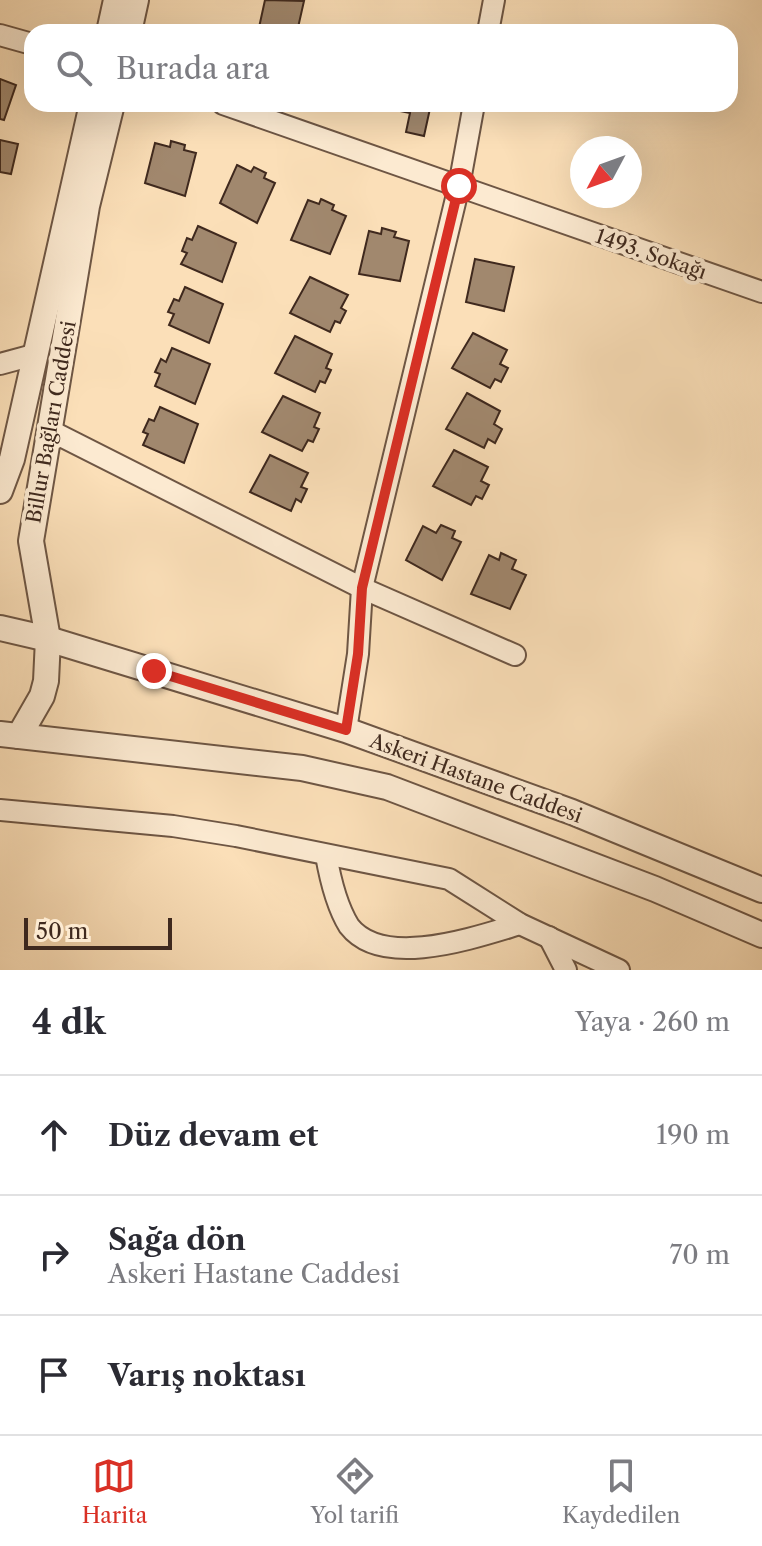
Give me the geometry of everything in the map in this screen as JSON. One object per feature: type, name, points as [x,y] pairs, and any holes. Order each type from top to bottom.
[{"type":"street","points":[[111,24],[116,0]]},
{"type":"street","points":[[131,24],[136,0]]},
{"type":"street","points":[[490,24],[494,0]]},
{"type":"street","points":[[0,35],[24,42]]},
{"type":"street","name":"Billur Bağları Caddesi","points":[[0,491],[12,459],[37,354],[90,112]]},
{"type":"street","name":"Billur Bağları Caddesi","points":[[9,735],[42,696],[46,681],[48,639],[31,541],[87,206],[110,112]]},
{"type":"street","name":"1493. Sokağı","points":[[246,112],[762,292]]},
{"type":"street","points":[[346,730],[358,654],[362,588],[459,186],[473,112]]},
{"type":"street","points":[[0,364],[37,354]]},
{"type":"street","points":[[49,430],[362,588],[515,655]]},
{"type":"street","name":"Askeri Hastane Caddesi","points":[[0,628],[48,639],[346,730],[572,812],[762,890]]},
{"type":"street","name":"Askeri Hastane Caddesi","points":[[9,735],[350,776],[387,787],[641,884],[762,935]]},
{"type":"street","points":[[0,810],[173,826],[449,879],[520,924],[619,970]]},
{"type":"street","points":[[326,855],[336,897],[349,925],[373,944],[392,948],[446,947],[520,924]]},
{"type":"street","points":[[549,937],[566,970]]},
{"type":"building","points":[[265,0],[304,1],[299,24],[260,24]]},
{"type":"building","points":[[0,79],[16,85],[4,120],[0,119]]},
{"type":"building","points":[[405,112],[429,112],[424,136],[406,132],[410,113]]},
{"type":"building","points":[[0,140],[18,144],[11,174],[0,172]]},
{"type":"building","points":[[171,141],[185,145],[184,150],[196,153],[185,196],[145,183],[155,143],[170,147]]},
{"type":"building","points":[[237,165],[251,172],[254,167],[266,173],[264,178],[275,183],[257,223],[220,203]]},
{"type":"building","points":[[321,199],[334,205],[332,210],[346,216],[330,254],[291,240],[308,200],[319,204]]},
{"type":"building","points":[[198,226],[236,243],[222,282],[181,264],[187,253],[182,251],[187,238],[192,240]]},
{"type":"building","points":[[382,228],[396,232],[394,237],[409,241],[400,281],[359,274],[369,231],[381,234]]},
{"type":"building","points":[[475,259],[514,267],[504,311],[466,302]]},
{"type":"building","points":[[310,277],[348,295],[341,308],[346,311],[340,323],[335,321],[330,332],[290,313]]},
{"type":"building","points":[[185,287],[223,304],[209,343],[169,325],[174,314],[168,312],[174,299],[179,301]]},
{"type":"building","points":[[473,333],[507,350],[500,364],[508,368],[501,382],[495,379],[490,388],[452,368]]},
{"type":"building","points":[[295,336],[332,354],[326,368],[331,370],[325,383],[320,381],[315,392],[275,373]]},
{"type":"building","points":[[172,348],[210,364],[195,404],[155,386],[160,374],[155,372],[161,359],[166,362]]},
{"type":"building","points":[[467,393],[500,411],[494,424],[502,429],[495,443],[488,439],[484,448],[446,429]]},
{"type":"building","points":[[283,396],[320,413],[314,427],[319,429],[313,442],[308,440],[302,451],[262,432]]},
{"type":"building","points":[[160,407],[198,424],[184,463],[143,445],[148,434],[143,432],[149,419],[154,421]]},
{"type":"building","points":[[454,450],[488,467],[481,481],[489,485],[482,499],[476,496],[471,505],[433,486]]},
{"type":"building","points":[[270,455],[308,473],[301,487],[307,489],[301,502],[296,499],[291,511],[250,492]]},
{"type":"building","points":[[441,525],[455,531],[452,538],[461,542],[442,580],[406,560],[423,526],[436,533]]},
{"type":"building","points":[[501,553],[516,560],[512,569],[526,575],[510,609],[471,594],[489,555],[499,560]]},
{"type":"route","points":[[154,671],[346,730],[358,654],[362,588],[459,186]]}]
